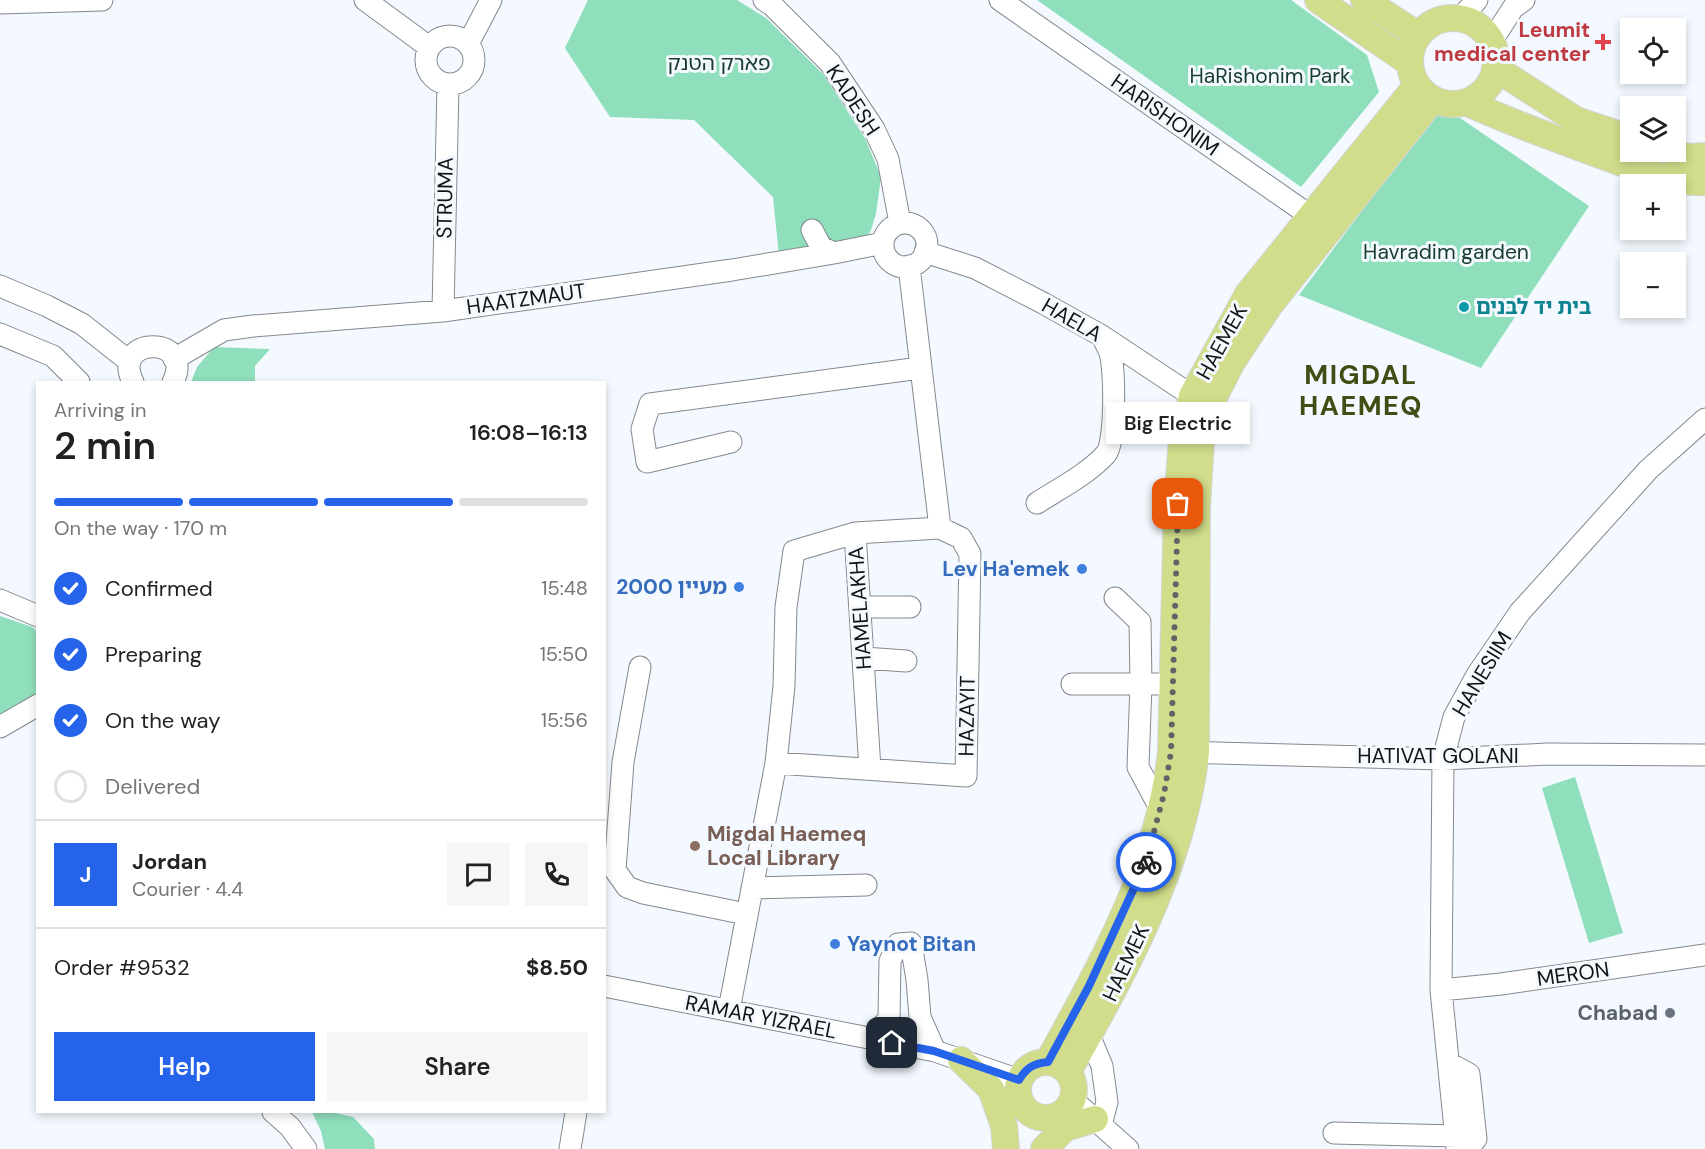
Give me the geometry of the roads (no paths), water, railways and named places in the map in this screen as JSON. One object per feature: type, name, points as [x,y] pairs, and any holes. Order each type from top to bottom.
[{"type":"main road","points":[[1318,0],[1444,103],[1466,102],[1480,94],[1490,82],[1495,68],[1496,55],[1491,42],[1484,31],[1473,23],[1468,9],[1430,25],[1418,35],[1411,48],[1420,82]]},
{"type":"main road","points":[[1364,0],[1418,35]]},
{"type":"main road","points":[[1495,68],[1576,120],[1620,135]]},
{"type":"main road","name":"HAEMEK","points":[[1058,1067],[1089,1035],[1109,999],[1166,876],[1193,781],[1183,752],[1184,684],[1201,440],[1200,401],[1232,363],[1320,223],[1420,82]]},
{"type":"main road","points":[[1466,102],[1502,120],[1651,173],[1697,183],[1705,182]]},
{"type":"main road","points":[[1686,154],[1705,147]]},
{"type":"main road","name":"HAEMEK","points":[[1058,1067],[1089,986],[1146,864],[1168,778],[1183,752]]},
{"type":"main road","points":[[961,1060],[991,1089],[1004,1126],[1006,1149]]},
{"type":"main road","points":[[1030,1066],[1058,1067],[1074,1085],[1073,1100],[1061,1114],[1052,1118],[1033,1113],[1019,1100],[1019,1080],[1030,1066]]},
{"type":"main road","points":[[1016,1149],[1033,1113]]},
{"type":"main road","points":[[1033,1113],[1037,1149]]},
{"type":"main road","points":[[1044,1149],[1065,1128],[1098,1122]]},
{"type":"street","points":[[0,3],[102,0]]},
{"type":"street","points":[[365,0],[429,47]]},
{"type":"street","points":[[468,44],[491,0]]},
{"type":"street","name":"KADESH","points":[[764,0],[772,5],[830,63],[874,129],[888,159],[900,223]]},
{"type":"street","name":"HARISHONIM","points":[[1000,0],[1320,223]]},
{"type":"street","points":[[1491,42],[1513,8],[1524,0]]},
{"type":"street","points":[[448,36],[462,39],[468,44],[474,59],[473,67],[464,80],[448,85],[433,78],[425,63],[429,47],[440,37],[448,36]]},
{"type":"street","name":"STRUMA","points":[[443,311],[448,85]]},
{"type":"street","points":[[900,223],[919,228],[926,239],[926,252],[919,261],[909,266],[896,265],[890,261],[883,250],[888,230],[900,223]]},
{"type":"street","points":[[812,230],[820,247],[834,253]]},
{"type":"street","name":"HAATZMAUT","points":[[174,359],[224,330],[443,311],[834,253],[883,243]]},
{"type":"street","name":"HAELA","points":[[926,252],[975,268],[1043,303],[1102,336],[1200,401]]},
{"type":"street","points":[[909,266],[940,528]]},
{"type":"street","points":[[0,286],[82,324],[131,372],[140,350],[155,346],[170,352],[177,370],[173,381]]},
{"type":"street","points":[[0,334],[53,356],[78,381]]},
{"type":"street","points":[[1037,503],[1094,465],[1108,452],[1113,433],[1113,389],[1110,354],[1102,336]]},
{"type":"street","points":[[732,442],[647,462],[642,429],[650,404],[920,368]]},
{"type":"street","name":"HANESIIM","points":[[1460,1145],[1441,990],[1443,759],[1454,717],[1477,675],[1520,612],[1648,470],[1705,419]]},
{"type":"street","name":"HAMELAKHA","points":[[870,769],[855,533],[940,528]]},
{"type":"street","name":"HAZAYIT","points":[[776,763],[966,776],[970,554],[961,538],[940,528]]},
{"type":"street","points":[[729,1010],[776,763],[783,686],[786,608],[794,551],[855,533]]},
{"type":"street","points":[[1116,598],[1140,622],[1141,684],[1138,767],[1161,810]]},
{"type":"street","points":[[0,600],[36,615]]},
{"type":"street","points":[[861,607],[910,607]]},
{"type":"street","points":[[864,658],[906,662]]},
{"type":"street","points":[[640,668],[623,762],[615,870],[627,887],[643,893],[746,914]]},
{"type":"street","points":[[1072,684],[1184,684]]},
{"type":"street","points":[[0,727],[36,706]]},
{"type":"street","name":"HATIVAT GOLANI","points":[[1183,752],[1443,759],[1548,754],[1705,755]]},
{"type":"street","points":[[752,888],[866,885]]},
{"type":"street","points":[[871,1038],[889,1019],[890,962],[898,944],[911,943],[920,1017],[934,1051]]},
{"type":"street","name":"MERON","points":[[1441,990],[1502,984],[1705,955]]},
{"type":"street","name":"RAMAR YIZRAEL","points":[[606,986],[934,1051],[1019,1080]]},
{"type":"street","points":[[1089,1035],[1102,1066],[1107,1102],[1098,1122]]},
{"type":"street","points":[[1073,1100],[1128,1149]]},
{"type":"street","points":[[274,1113],[290,1127],[306,1149]]},
{"type":"street","points":[[570,1149],[576,1113]]},
{"type":"street","points":[[1334,1133],[1460,1145]]},
{"type":"place","name":"Leumit medical center","points":[[1603,42]]},
{"type":"place","name":"בית יד לבנים","points":[[1464,307]]},
{"type":"place","name":"Big Electric","points":[[1178,504]]},
{"type":"place","name":"Lev Ha'emek","points":[[1082,569]]},
{"type":"place","name":"מעיין 2000","points":[[739,587]]},
{"type":"place","name":"Migdal Haemeq Local Library","points":[[695,846]]},
{"type":"place","name":"Yaynot Bitan","points":[[835,944]]},
{"type":"place","name":"Chabad","points":[[1670,1013]]},
{"type":"district","name":"MIGDAL HAEMEQ","points":[[1361,390]]},
{"type":"park label","name":"פארק הטנק","points":[[719,63]]},
{"type":"park label","name":"HaRishonim Park","points":[[1270,76]]},
{"type":"park label","name":"Havradim garden","points":[[1446,252]]}]
